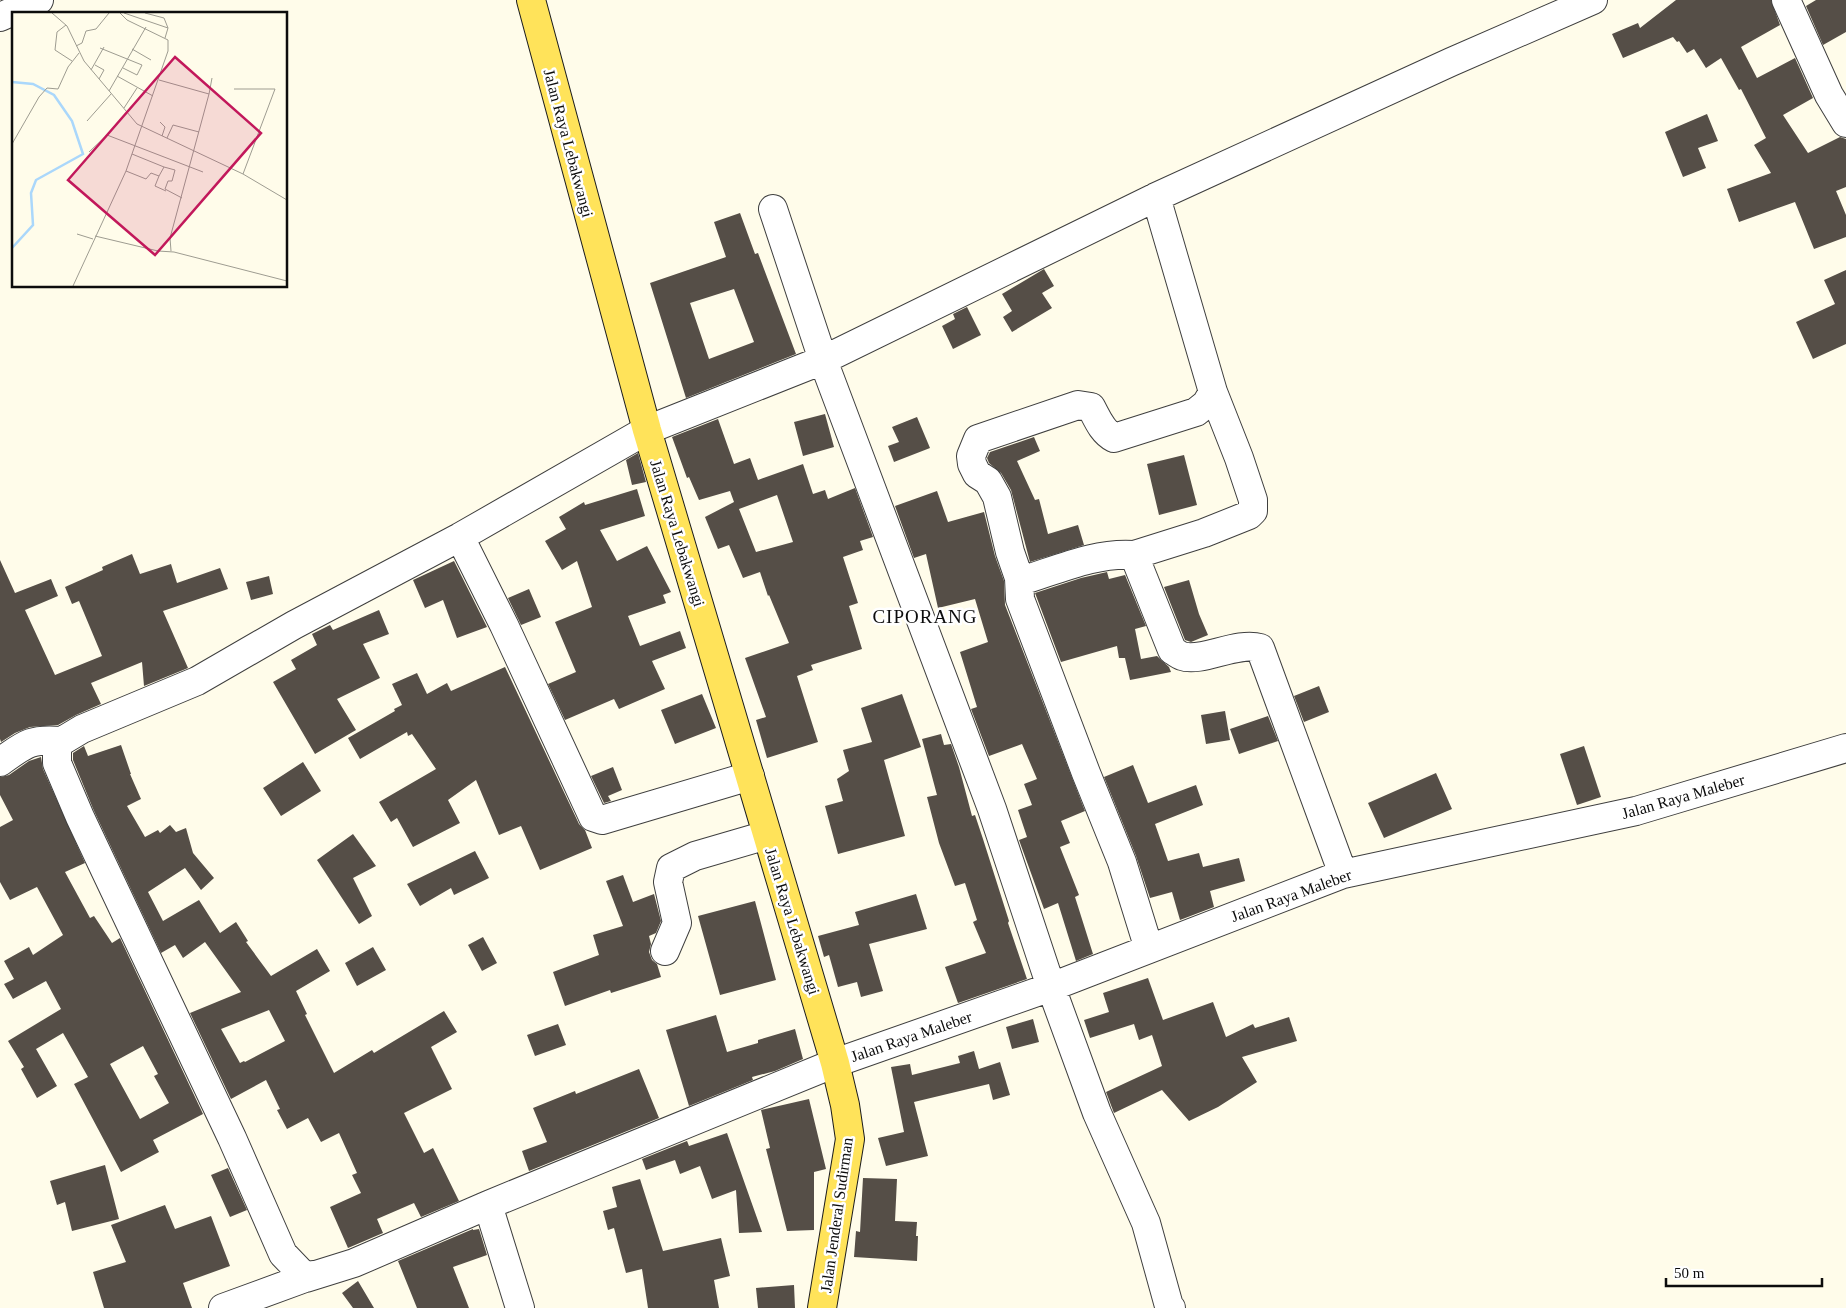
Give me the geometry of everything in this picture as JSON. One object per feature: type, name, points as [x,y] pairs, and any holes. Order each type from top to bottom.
[{"type":"main road","name":"Jalan Raya Lebakwangi","points":[[530,0],[647,430],[835,1063]]},
{"type":"main road","name":"Jalan Jenderal Sudirman","points":[[822,1308],[850,1139],[845,1105],[835,1063]]},
{"type":"street","points":[[0,17],[39,0]]},
{"type":"street","points":[[313,1275],[306,1278],[283,1254],[232,1138],[57,764],[57,744],[82,729],[197,681],[294,625],[460,538],[647,430],[823,360],[1156,197],[1460,58],[1593,0]]},
{"type":"street","points":[[1786,0],[1829,95],[1846,123]]},
{"type":"street","points":[[1018,578],[1021,581],[1102,556],[1134,555],[1204,533],[1253,511],[1254,500],[1213,392],[1156,197]]},
{"type":"street","points":[[773,209],[823,360],[992,809],[1051,987],[1098,1113],[1146,1223],[1171,1308]]},
{"type":"street","points":[[1150,949],[1122,862],[1072,738],[1020,600],[1018,578],[997,497],[988,481],[978,474],[972,464],[971,456],[978,439],[1078,405],[1091,407],[1103,429],[1114,438],[1196,412],[1206,404],[1213,392]]},
{"type":"street","points":[[460,538],[504,625],[593,817],[602,820],[750,776]]},
{"type":"street","points":[[1134,555],[1172,650],[1182,657],[1193,657],[1246,646],[1260,648],[1343,874]]},
{"type":"street","points":[[0,762],[32,742],[43,739],[61,741]]},
{"type":"street","name":"Jalan Raya Maleber","points":[[222,1308],[313,1275],[354,1263],[488,1205],[835,1063],[1051,987],[1343,874],[1636,811],[1846,748]]},
{"type":"street","points":[[665,951],[677,923],[668,882],[671,868],[695,856],[767,835]]},
{"type":"street","points":[[488,1205],[520,1308]]},
{"type":"building","points":[[1676,0],[1771,0],[1780,25],[1741,47],[1757,78],[1795,58],[1813,98],[1783,115],[1808,153],[1840,137],[1846,139],[1846,187],[1836,191],[1846,215],[1846,237],[1814,249],[1795,202],[1739,222],[1727,189],[1771,173],[1754,145],[1766,138],[1741,89],[1739,90],[1721,58],[1706,68],[1694,49],[1687,53],[1679,41],[1677,42],[1673,37],[1623,58],[1612,34],[1638,23],[1640,28]]},
{"type":"building","points":[[1816,0],[1846,0],[1846,32],[1823,45],[1806,6]]},
{"type":"building","points":[[1707,114],[1718,141],[1698,148],[1706,168],[1683,177],[1665,132]]},
{"type":"building","points":[[740,213],[755,254],[758,253],[796,354],[686,398],[650,283],[726,257],[714,222]],"holes":[[[734,289],[754,342],[709,359],[690,303]]]},
{"type":"building","points":[[1044,269],[1054,286],[1042,293],[1052,308],[1012,332],[1003,317],[1012,311],[1002,294]]},
{"type":"building","points":[[1846,270],[1846,344],[1813,359],[1796,322],[1835,304],[1824,280]]},
{"type":"building","points":[[967,307],[981,335],[953,349],[942,326],[955,319],[953,314]]},
{"type":"building","points":[[825,414],[834,447],[803,456],[794,422]]},
{"type":"building","points":[[917,417],[930,448],[894,462],[888,446],[899,442],[892,427]]},
{"type":"building","points":[[718,419],[734,464],[750,458],[758,480],[803,464],[813,494],[825,490],[828,499],[855,488],[873,537],[860,541],[863,550],[843,557],[858,603],[849,606],[862,649],[811,665],[813,670],[797,676],[818,742],[767,758],[756,720],[766,717],[745,658],[789,643],[768,596],[760,572],[743,578],[729,545],[718,549],[705,517],[734,502],[730,491],[699,500],[689,477],[687,478],[672,437]],"holes":[[[777,495],[793,542],[756,552],[739,509]]]},
{"type":"building","points":[[1034,437],[1040,451],[1017,461],[1035,500],[1039,499],[1048,534],[1078,525],[1084,545],[1030,562],[1011,490],[1001,473],[989,463],[987,458],[990,452]]},
{"type":"building","points":[[638,453],[646,482],[632,485],[626,460]]},
{"type":"building","points":[[1184,455],[1197,505],[1159,515],[1147,464]]},
{"type":"building","points":[[637,489],[645,516],[600,530],[617,561],[647,546],[671,592],[663,595],[666,603],[628,616],[640,646],[680,631],[686,648],[652,661],[665,689],[619,709],[614,699],[565,720],[548,684],[576,672],[555,622],[592,607],[577,561],[562,570],[545,541],[566,529],[559,517],[584,502],[585,505]]},
{"type":"building","points":[[937,491],[948,522],[984,512],[995,556],[1004,581],[1005,605],[1085,811],[1061,821],[1070,843],[1060,847],[1079,895],[1075,897],[1093,954],[1076,961],[1058,903],[1044,909],[1019,840],[1027,837],[1018,810],[1032,805],[1024,784],[1037,779],[1022,744],[989,756],[971,709],[977,707],[960,652],[988,642],[975,599],[938,608],[926,554],[914,558],[895,506]]},
{"type":"building","points":[[132,554],[140,574],[171,564],[177,583],[220,568],[228,589],[163,611],[188,668],[144,686],[142,662],[91,683],[101,704],[58,725],[30,727],[15,733],[1,742],[0,560],[15,593],[51,579],[58,596],[25,610],[55,675],[102,656],[79,601],[72,604],[65,587],[103,570],[102,567]]},
{"type":"building","points":[[454,561],[487,627],[457,638],[443,600],[425,608],[413,580]]},
{"type":"building","points":[[1107,572],[1109,579],[1125,575],[1146,626],[1135,629],[1141,659],[1157,656],[1169,667],[1171,672],[1130,680],[1125,658],[1119,658],[1117,646],[1061,662],[1035,593],[1081,578]]},
{"type":"building","points":[[269,576],[273,594],[251,600],[246,582]]},
{"type":"building","points":[[1189,580],[1199,614],[1208,635],[1191,642],[1185,640],[1164,587]]},
{"type":"building","points":[[529,589],[541,617],[521,625],[508,598]]},
{"type":"building","points":[[379,610],[389,634],[363,644],[380,678],[337,699],[356,730],[315,754],[273,682],[296,669],[291,660],[317,645],[312,634],[330,625],[333,630]]},
{"type":"building","points":[[505,667],[592,848],[540,870],[521,826],[499,835],[476,780],[448,800],[460,823],[413,847],[397,818],[391,822],[379,802],[436,769],[412,734],[408,736],[407,732],[360,759],[348,738],[402,705],[392,684],[417,673],[427,694],[447,683],[451,691]]},
{"type":"building","points":[[1319,686],[1329,712],[1304,722],[1294,696]]},
{"type":"building","points":[[702,694],[716,728],[675,744],[661,710]]},
{"type":"building","points":[[902,694],[921,747],[884,760],[905,836],[838,854],[825,806],[843,801],[837,779],[849,771],[843,750],[872,742],[861,708]]},
{"type":"building","points":[[1225,711],[1230,740],[1206,744],[1201,715]]},
{"type":"building","points":[[1268,716],[1278,741],[1239,754],[1230,729]]},
{"type":"building","points":[[941,734],[944,745],[951,744],[972,816],[975,815],[1027,979],[958,1003],[945,967],[986,953],[973,922],[977,920],[965,883],[955,886],[939,843],[927,797],[937,795],[922,739]]},
{"type":"building","points":[[121,745],[130,774],[141,799],[127,806],[145,837],[158,830],[160,833],[170,825],[176,832],[186,828],[193,853],[214,878],[201,890],[185,868],[148,892],[163,921],[199,900],[220,933],[236,922],[248,941],[246,942],[271,976],[317,949],[330,971],[296,991],[307,1014],[305,1015],[334,1073],[372,1050],[374,1053],[444,1011],[457,1032],[431,1047],[452,1089],[404,1113],[424,1153],[433,1148],[459,1201],[421,1217],[414,1203],[377,1219],[383,1233],[348,1248],[330,1207],[361,1193],[352,1175],[357,1173],[339,1133],[321,1142],[308,1118],[287,1129],[277,1110],[280,1109],[266,1080],[231,1099],[190,1013],[241,992],[205,942],[183,958],[175,945],[161,953],[94,811],[73,760],[73,753],[84,746],[88,756]],"holes":[[[269,1010],[285,1041],[240,1063],[221,1029]]]},
{"type":"building","points":[[1584,746],[1601,797],[1577,805],[1560,754]]},
{"type":"building","points":[[41,757],[43,769],[85,863],[65,872],[90,918],[94,916],[112,943],[120,938],[203,1114],[153,1140],[159,1152],[121,1172],[74,1084],[88,1077],[63,1033],[36,1049],[57,1086],[37,1098],[21,1069],[24,1067],[8,1041],[61,1009],[46,981],[13,999],[4,984],[14,979],[4,961],[29,947],[33,955],[63,935],[37,887],[10,900],[0,882],[0,827],[13,820],[0,795],[0,777],[9,775],[29,761]],"holes":[[[143,1046],[158,1074],[154,1076],[169,1103],[140,1119],[110,1064]]]},
{"type":"building","points":[[303,762],[321,791],[281,816],[263,788]]},
{"type":"building","points":[[1133,765],[1148,803],[1196,785],[1203,805],[1155,824],[1168,861],[1199,853],[1203,867],[1239,858],[1245,881],[1210,891],[1214,907],[1180,920],[1172,892],[1150,898],[1136,856],[1104,777]]},
{"type":"building","points":[[613,767],[622,790],[608,796],[611,801],[604,803],[591,776]]},
{"type":"building","points":[[1436,773],[1452,809],[1384,838],[1368,803]]},
{"type":"building","points":[[353,834],[376,866],[353,878],[372,916],[359,924],[317,860]]},
{"type":"building","points":[[475,851],[489,878],[454,895],[451,888],[420,906],[407,884]]},
{"type":"building","points":[[623,875],[633,902],[654,894],[661,921],[656,933],[649,936],[651,944],[649,952],[652,960],[657,964],[661,977],[611,993],[610,990],[565,1006],[553,972],[599,955],[593,935],[623,926],[606,881]]},
{"type":"building","points":[[916,894],[927,929],[869,944],[883,991],[861,997],[857,982],[838,987],[829,955],[824,957],[818,936],[859,925],[855,912]]},
{"type":"building","points":[[755,901],[776,980],[720,995],[698,916]]},
{"type":"building","points":[[483,937],[497,963],[482,971],[468,945]]},
{"type":"building","points":[[373,947],[386,970],[357,986],[345,963]]},
{"type":"building","points":[[1148,978],[1163,1020],[1213,1002],[1226,1037],[1253,1024],[1255,1028],[1289,1017],[1297,1041],[1242,1057],[1257,1082],[1218,1107],[1189,1121],[1162,1090],[1114,1113],[1106,1092],[1162,1066],[1152,1035],[1139,1040],[1134,1024],[1090,1038],[1084,1020],[1109,1012],[1103,993]]},
{"type":"building","points":[[716,1015],[727,1052],[795,1029],[803,1059],[775,1071],[752,1077],[753,1080],[689,1106],[666,1030]]},
{"type":"building","points":[[1033,1019],[1039,1042],[1012,1049],[1006,1027]]},
{"type":"building","points":[[558,1024],[566,1045],[535,1056],[527,1035]]},
{"type":"building","points":[[974,1051],[979,1069],[1000,1062],[1010,1095],[993,1100],[989,1084],[914,1102],[928,1156],[886,1166],[878,1138],[904,1132],[891,1067],[910,1064],[912,1075],[960,1063],[958,1056]]},
{"type":"building","points":[[639,1069],[659,1118],[529,1171],[522,1151],[547,1142],[533,1108],[575,1091],[576,1094]]},
{"type":"building","points":[[809,1099],[826,1169],[814,1172],[814,1230],[787,1231],[766,1149],[770,1148],[761,1110]]},
{"type":"building","points":[[727,1133],[762,1232],[739,1233],[736,1190],[712,1199],[700,1166],[680,1174],[675,1160],[646,1170],[642,1159],[687,1141],[689,1146]]},
{"type":"building","points":[[105,1165],[119,1219],[72,1231],[65,1202],[57,1205],[50,1181]]},
{"type":"building","points":[[228,1168],[247,1210],[230,1217],[211,1175]]},
{"type":"building","points":[[863,1178],[897,1179],[895,1221],[917,1222],[917,1261],[854,1257],[856,1231],[860,1232]]},
{"type":"building","points":[[640,1179],[663,1251],[721,1238],[730,1276],[714,1280],[719,1308],[648,1308],[642,1269],[626,1273],[614,1228],[608,1230],[603,1211],[617,1207],[612,1187]]},
{"type":"building","points":[[165,1205],[175,1229],[211,1216],[230,1266],[183,1283],[192,1308],[104,1308],[93,1272],[126,1262],[111,1225]]},
{"type":"building","points":[[473,1229],[479,1229],[487,1255],[453,1267],[469,1308],[417,1308],[398,1261]]},
{"type":"building","points":[[358,1281],[374,1308],[353,1308],[342,1293]]},
{"type":"building","points":[[794,1285],[795,1308],[758,1308],[756,1288]]},
{"type":"district","name":"CIPORANG","points":[[925,616]]}]
